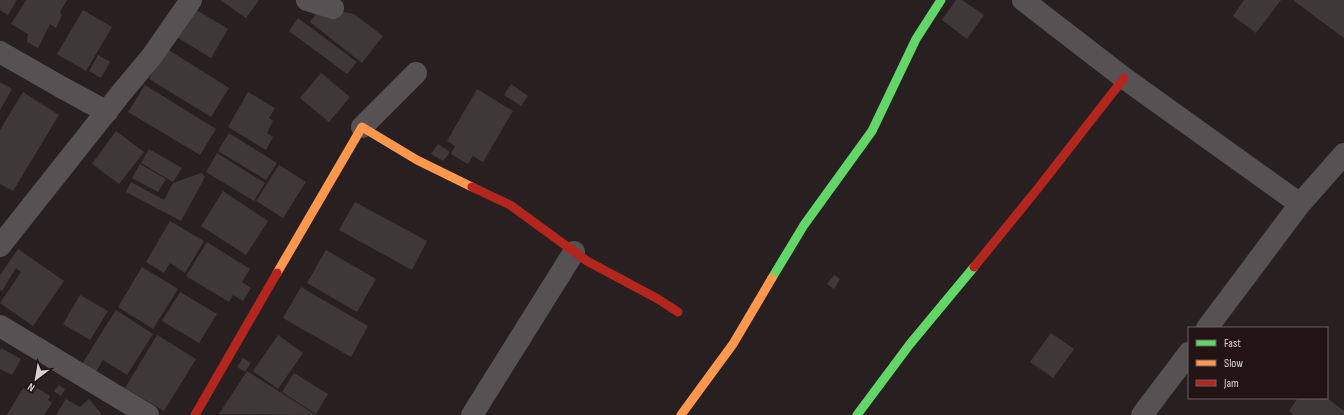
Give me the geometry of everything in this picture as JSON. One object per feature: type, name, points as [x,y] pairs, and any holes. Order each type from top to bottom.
[{"type":"street","points":[[0,246],[152,56],[191,0]]},
{"type":"street","points":[[308,0],[332,8]]},
{"type":"street","points":[[681,415],[733,344],[804,225],[872,131],[916,39],[941,0]]},
{"type":"street","points":[[1023,0],[1124,78],[1300,204]]},
{"type":"street","points":[[0,52],[106,112]]},
{"type":"street","points":[[196,415],[362,127],[416,73]]},
{"type":"street","points":[[857,415],[910,344],[1039,187],[1124,78]]},
{"type":"street","points":[[362,127],[417,160],[510,205],[587,261],[658,299],[678,312]]},
{"type":"street","points":[[1208,327],[1300,204],[1344,154]]},
{"type":"street","points":[[472,415],[574,252]]},
{"type":"street","points":[[0,326],[148,415]]},
{"type":"street","points":[[1142,415],[1188,353]]},
{"type":"building","points":[[0,0],[17,0],[8,15],[0,10]]},
{"type":"building","points":[[26,0],[67,0],[60,12],[62,15],[56,28],[50,24],[38,48],[27,42],[28,34],[11,24]]},
{"type":"building","points":[[220,0],[259,0],[246,18]]},
{"type":"building","points":[[956,0],[962,0],[984,15],[967,39],[942,20]]},
{"type":"building","points":[[1244,0],[1281,0],[1256,33],[1233,16]]},
{"type":"building","points":[[1344,0],[1344,38],[1294,1]]},
{"type":"building","points":[[321,7],[354,14],[383,36],[362,63],[310,22]]},
{"type":"building","points":[[193,8],[228,29],[211,58],[175,36]]},
{"type":"building","points":[[83,10],[112,27],[86,71],[57,54]]},
{"type":"building","points":[[298,18],[357,62],[347,74],[289,31]]},
{"type":"building","points":[[167,49],[229,88],[211,117],[149,79]]},
{"type":"building","points":[[98,55],[110,62],[101,78],[89,71]]},
{"type":"building","points":[[321,73],[350,97],[329,122],[300,98]]},
{"type":"building","points":[[0,82],[12,89],[0,110]]},
{"type":"building","points":[[511,84],[528,96],[521,106],[504,95]]},
{"type":"building","points":[[145,85],[216,129],[200,155],[128,112]]},
{"type":"building","points":[[477,89],[513,111],[483,162],[473,156],[468,164],[451,154],[455,146],[447,141]]},
{"type":"building","points":[[23,92],[59,115],[13,191],[0,184],[0,130]]},
{"type":"building","points":[[248,92],[275,108],[269,118],[273,121],[267,133],[273,137],[266,150],[228,127]]},
{"type":"building","points":[[116,131],[144,152],[119,184],[92,164]]},
{"type":"building","points":[[229,133],[277,163],[266,180],[218,151]]},
{"type":"building","points":[[438,144],[450,152],[443,161],[431,154]]},
{"type":"building","points":[[149,149],[182,168],[173,182],[141,163]]},
{"type":"building","points":[[217,153],[265,183],[254,201],[206,172]]},
{"type":"building","points":[[140,164],[166,179],[158,192],[132,178]]},
{"type":"building","points":[[279,165],[306,182],[283,218],[256,201]]},
{"type":"building","points":[[201,173],[205,177],[181,221],[126,192],[131,182],[164,200],[173,183]]},
{"type":"building","points":[[223,191],[268,221],[246,255],[201,226]]},
{"type":"building","points":[[355,202],[427,241],[412,270],[339,230]]},
{"type":"building","points":[[170,221],[204,241],[185,273],[170,263],[164,273],[146,262]]},
{"type":"building","points":[[207,242],[250,269],[242,282],[251,288],[243,301],[233,295],[229,302],[186,276]]},
{"type":"building","points":[[18,249],[64,281],[33,326],[0,303],[21,272],[16,268],[2,291],[0,290],[0,275]]},
{"type":"building","points":[[326,250],[376,279],[357,312],[307,283]]},
{"type":"building","points":[[142,267],[178,289],[153,329],[118,307]]},
{"type":"building","points":[[834,275],[840,279],[834,289],[827,284]]},
{"type":"building","points":[[301,287],[368,326],[351,357],[283,318]]},
{"type":"building","points":[[180,292],[217,314],[199,343],[162,321]]},
{"type":"building","points":[[80,295],[108,311],[90,340],[63,324]]},
{"type":"building","points":[[116,310],[153,334],[127,375],[103,360],[94,375],[80,367]]},
{"type":"building","points":[[1051,333],[1074,349],[1053,378],[1030,362]]},
{"type":"building","points":[[157,335],[196,359],[164,411],[125,388]]},
{"type":"building","points":[[278,335],[303,353],[278,389],[253,371]]},
{"type":"building","points":[[1,348],[21,359],[12,375],[0,369]]},
{"type":"building","points":[[243,358],[251,363],[245,372],[237,367]]},
{"type":"building","points":[[247,371],[316,415],[219,414]]},
{"type":"building","points":[[294,373],[328,394],[316,414],[282,392]]},
{"type":"building","points":[[59,385],[65,389],[61,396],[54,391]]},
{"type":"building","points":[[23,388],[33,394],[37,388],[50,396],[48,400],[52,403],[44,415],[7,415]]},
{"type":"building","points":[[66,399],[80,407],[89,399],[101,413],[99,415],[56,415]]},
{"type":"building","points":[[1297,399],[1328,399],[1344,411],[1344,415],[1294,415],[1289,411]]},
{"type":"traffic: fast","points":[[772,278],[804,225],[872,131],[916,39],[941,0]]},
{"type":"traffic: fast","points":[[857,415],[910,344],[974,267]]},
{"type":"traffic: slow","points":[[277,273],[362,127],[417,160],[472,187]]},
{"type":"traffic: slow","points":[[681,415],[733,344],[772,278]]},
{"type":"traffic: jam","points":[[974,267],[1124,78]]},
{"type":"traffic: jam","points":[[472,187],[510,205],[587,261],[658,299],[678,312]]},
{"type":"traffic: jam","points":[[195,415],[277,273]]}]
